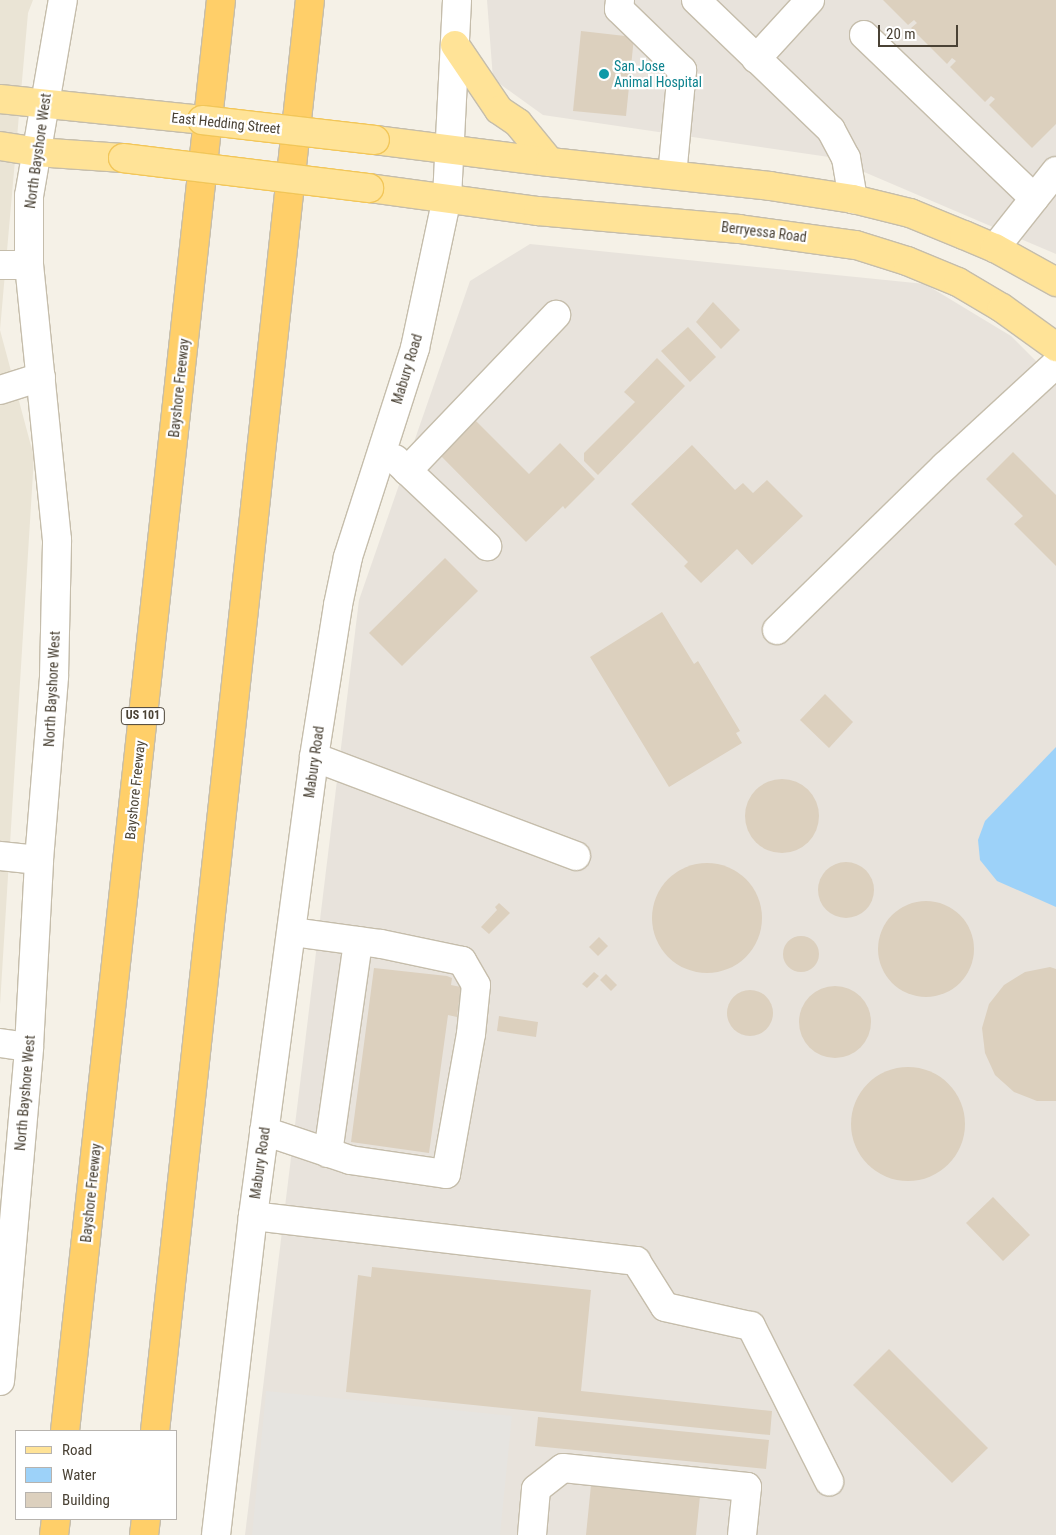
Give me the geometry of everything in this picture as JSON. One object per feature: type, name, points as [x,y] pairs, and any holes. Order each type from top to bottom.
[{"type":"highway","name":"Bayshore Freeway","points":[[65,1430],[220,0]]},
{"type":"highway","points":[[155,1430],[310,0]]},
{"type":"highway","points":[[54,1535],[56,1520]]},
{"type":"highway","points":[[144,1535],[146,1520]]},
{"type":"main road","points":[[455,45],[499,110],[518,123],[550,162]]},
{"type":"main road","name":"East Hedding Street","points":[[0,99],[129,112],[451,150]]},
{"type":"main road","points":[[0,146],[36,152],[123,158],[447,198]]},
{"type":"main road","points":[[451,150],[770,186],[853,199],[910,214],[995,248],[1056,282]]},
{"type":"main road","name":"Berryessa Road","points":[[447,198],[538,211],[739,228],[856,245],[908,262],[958,282],[1002,308],[1056,347]]},
{"type":"street","name":"North Bayshore West","points":[[0,1381],[3,1321],[29,1047],[39,860],[54,676],[57,540],[29,265],[30,196],[63,0]]},
{"type":"street","name":"Mabury Road","points":[[216,1535],[264,1131],[314,757],[338,604],[348,557],[415,348],[447,198],[451,150],[457,0]]},
{"type":"street","points":[[620,0],[619,9],[682,70],[672,175]]},
{"type":"street","points":[[696,0],[756,60],[831,130],[846,158],[853,199]]},
{"type":"street","points":[[756,60],[810,0]]},
{"type":"street","points":[[864,35],[1034,198]]},
{"type":"street","points":[[995,248],[1056,172]]},
{"type":"street","points":[[0,265],[29,265]]},
{"type":"street","points":[[407,471],[556,315]]},
{"type":"street","points":[[777,630],[945,466],[1056,364]]},
{"type":"street","points":[[0,390],[41,377]]},
{"type":"street","points":[[383,448],[487,546]]},
{"type":"street","points":[[314,757],[576,856]]},
{"type":"street","points":[[0,856],[39,860]]},
{"type":"street","points":[[264,1131],[350,1160],[446,1174],[471,1034],[476,985],[462,961],[358,941],[292,932]]},
{"type":"street","points":[[328,1153],[358,941]]},
{"type":"street","points":[[0,1043],[29,1047]]},
{"type":"street","points":[[253,1216],[636,1261],[665,1306],[751,1326],[830,1481]]},
{"type":"street","points":[[532,1535],[536,1489],[563,1468],[747,1487],[742,1535]]},
{"type":"shaded area","points":[[0,0],[33,0],[28,13],[0,330]]},
{"type":"shaded area","points":[[487,0],[1056,0],[1056,254],[829,157],[543,115],[493,79]]},
{"type":"shaded area","points":[[530,244],[925,284],[1011,336],[1056,381],[1056,1535],[245,1535],[359,600],[470,281]]},
{"type":"shaded area","points":[[0,330],[34,457],[0,1005]]},
{"type":"shaded area","points":[[266,1391],[512,1416],[500,1535],[252,1535]]},
{"type":"water","points":[[1056,747],[1056,907],[997,881],[980,860],[978,840],[985,821]]},
{"type":"building","points":[[883,0],[1056,0],[1056,124],[1032,148],[989,105],[995,99],[991,96],[985,102],[950,67],[956,61],[952,58],[947,64],[911,28],[917,23],[914,20],[908,25]]},
{"type":"building","name":"San Jose Animal Hospital","points":[[581,31],[634,37],[626,116],[573,111]]},
{"type":"building","points":[[713,302],[740,330],[721,349],[696,322]]},
{"type":"building","points":[[688,327],[716,357],[690,382],[661,351]]},
{"type":"building","points":[[657,358],[685,386],[598,475],[584,461],[584,453],[635,402],[624,392]]},
{"type":"building","points":[[475,420],[529,474],[560,443],[595,479],[565,509],[563,506],[526,542],[440,455]]},
{"type":"building","points":[[692,445],[735,490],[743,483],[753,493],[767,480],[803,516],[752,565],[737,549],[701,583],[684,566],[688,562],[631,504]]},
{"type":"building","points":[[1013,452],[1056,495],[1056,566],[1014,524],[1023,516],[986,479]]},
{"type":"building","points":[[445,558],[478,591],[402,666],[369,633]]},
{"type":"building","points":[[662,612],[694,664],[698,661],[740,731],[736,733],[742,743],[669,787],[590,657]]},
{"type":"building","points":[[825,694],[853,722],[829,748],[800,720]]},
{"type":"building","points":[[782,779],[796,782],[808,790],[816,802],[819,816],[816,830],[808,842],[796,850],[782,853],[768,850],[756,842],[748,830],[745,816],[748,802],[756,790],[768,782]]},
{"type":"building","points":[[846,862],[857,864],[866,870],[872,879],[874,890],[872,901],[866,910],[857,916],[846,918],[835,916],[826,910],[820,901],[818,890],[820,879],[826,870],[835,864]]},
{"type":"building","points":[[707,863],[728,867],[746,879],[758,897],[762,918],[758,939],[746,957],[728,969],[707,973],[686,969],[668,957],[656,939],[652,918],[656,897],[668,879],[686,867]]},
{"type":"building","points":[[926,901],[945,904],[960,915],[971,930],[974,949],[971,968],[960,983],[945,994],[926,997],[907,994],[892,983],[881,968],[878,949],[881,930],[892,915],[907,904]]},
{"type":"building","points":[[499,903],[510,913],[489,934],[481,927],[497,910],[495,907]]},
{"type":"building","points":[[801,936],[808,937],[814,941],[818,947],[818,961],[814,967],[808,971],[801,972],[794,971],[788,967],[784,961],[783,954],[784,947],[788,941],[794,937]]},
{"type":"building","points":[[599,937],[608,946],[598,956],[589,947]]},
{"type":"building","points":[[1050,967],[1056,969],[1056,1101],[1037,1101],[1014,1092],[995,1075],[985,1053],[982,1028],[989,1004],[1004,985],[1025,972]]},
{"type":"building","points":[[374,968],[447,976],[452,978],[451,985],[461,987],[457,1017],[448,1015],[429,1153],[351,1142]]},
{"type":"building","points":[[594,972],[599,976],[587,988],[582,984]]},
{"type":"building","points":[[606,974],[617,985],[611,991],[600,980]]},
{"type":"building","points":[[835,986],[849,989],[861,996],[868,1008],[871,1022],[868,1036],[861,1048],[849,1055],[835,1058],[821,1055],[809,1048],[802,1036],[799,1022],[802,1008],[809,996],[821,989]]},
{"type":"building","points":[[755,990],[759,991],[769,1000],[772,1004],[772,1022],[763,1032],[755,1036],[745,1036],[737,1032],[728,1022],[727,1008],[731,1000],[741,991]]},
{"type":"building","points":[[499,1016],[538,1022],[536,1037],[497,1031]]},
{"type":"building","points":[[908,1067],[930,1072],[948,1084],[960,1102],[965,1124],[960,1146],[948,1164],[930,1176],[908,1181],[886,1176],[868,1164],[856,1146],[851,1124],[856,1102],[868,1084],[886,1072]]},
{"type":"building","points":[[993,1197],[1030,1235],[1003,1261],[966,1223]]},
{"type":"building","points":[[372,1267],[591,1290],[581,1391],[772,1411],[770,1435],[346,1392],[358,1275],[371,1277]]},
{"type":"building","points":[[889,1349],[988,1448],[952,1483],[853,1385]]},
{"type":"building","points":[[538,1417],[769,1440],[766,1469],[535,1446]]},
{"type":"building","points":[[591,1485],[700,1496],[696,1535],[586,1535]]},
{"type":"place","name":"San Jose Animal Hospital","points":[[604,74]]}]
